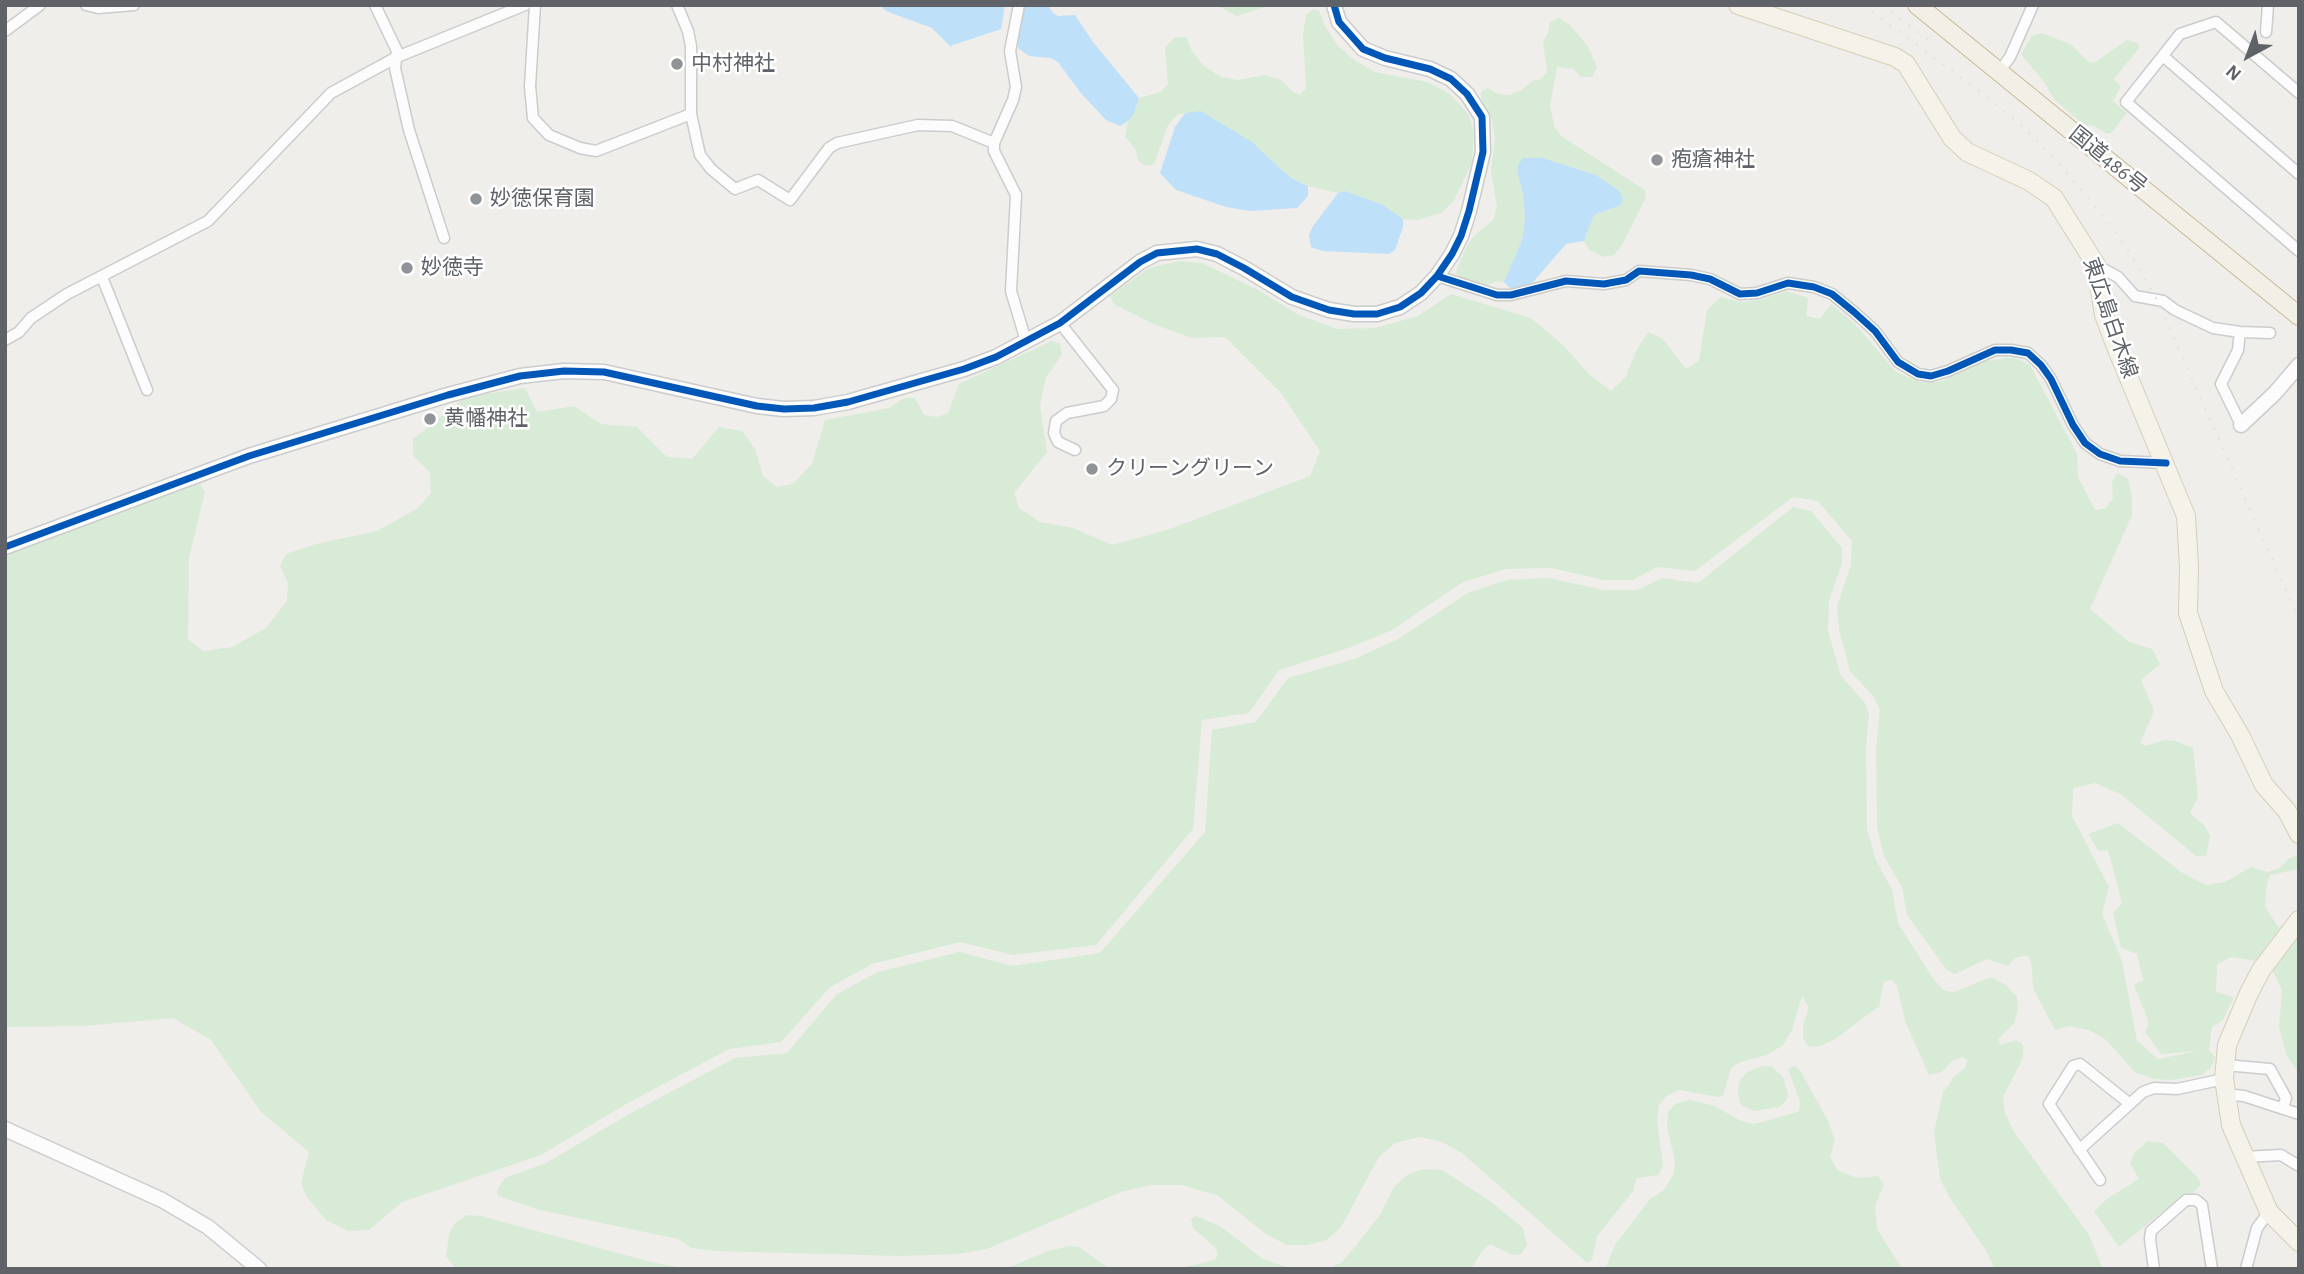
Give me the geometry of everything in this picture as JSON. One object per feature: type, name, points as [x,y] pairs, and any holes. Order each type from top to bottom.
[{"type":"highway","name":"国道486号","points":[[1917,5],[2299,316]]},
{"type":"main road","name":"東広島白木線","points":[[1738,5],[1895,57],[1906,64],[1952,138],[1967,152],[2029,181],[2054,198],[2096,265],[2104,315],[2186,516],[2188,613],[2214,691],[2240,735],[2264,785],[2287,811],[2299,834]]},
{"type":"main road","points":[[2299,920],[2261,970],[2249,993],[2227,1045],[2224,1079],[2231,1125],[2269,1212],[2299,1242]]},
{"type":"street","points":[[5,32],[40,5]]},
{"type":"street","points":[[86,5],[98,8],[134,5]]},
{"type":"street","points":[[375,5],[397,51],[395,68],[409,130],[444,238]]},
{"type":"street","points":[[5,340],[19,332],[31,318],[67,294],[208,221],[331,93],[397,57],[525,5]]},
{"type":"street","points":[[535,5],[530,86],[533,118],[549,135],[580,148],[596,151],[691,114]]},
{"type":"street","points":[[677,5],[691,46],[691,114],[700,155],[711,169],[735,190],[758,180],[790,200],[829,148],[837,143],[918,125],[952,126],[994,142]]},
{"type":"street","points":[[1019,5],[1010,51],[1016,87],[994,142],[996,157],[1016,195],[1011,291],[1026,341]]},
{"type":"street","points":[[5,547],[249,456],[448,395],[520,376],[564,371],[604,372],[757,406],[784,409],[814,408],[848,402],[964,369],[996,357],[1060,323],[1140,262],[1157,253],[1197,249],[1217,254],[1292,297],[1329,310],[1377,314],[1400,307],[1421,293],[1452,254],[1469,211],[1483,152],[1482,117],[1466,94],[1451,79],[1430,69],[1385,58],[1363,49],[1339,22],[1334,5]]},
{"type":"street","points":[[1999,72],[2010,57],[2033,5]]},
{"type":"street","points":[[2266,32],[2268,5]]},
{"type":"street","points":[[2299,93],[2216,22],[2180,34],[2126,102],[2299,251]]},
{"type":"street","points":[[2163,56],[2299,174]]},
{"type":"street","points":[[2096,265],[2118,277],[2135,296],[2163,301],[2175,310],[2213,328],[2270,333]]},
{"type":"street","points":[[1437,276],[1497,295],[1511,295],[1566,281],[1605,284],[1626,280],[1639,271],[1710,279],[1740,294],[1757,293],[1788,283],[1814,287],[1832,294],[1854,312],[1875,331],[1898,362],[1918,374],[1931,376],[1948,371],[1995,350],[2011,349],[2028,353],[2051,379],[2073,425],[2085,443],[2100,454],[2120,461],[2166,463]]},
{"type":"street","points":[[102,277],[146,390]]},
{"type":"street","points":[[1060,323],[1112,390],[1111,399],[1104,406],[1067,413],[1056,421],[1054,433],[1058,442],[1075,450]]},
{"type":"street","points":[[2240,332],[2238,350],[2221,384],[2241,425],[2275,393],[2299,365]]},
{"type":"street","points":[[2100,1180],[2049,1104],[2073,1066],[2080,1064],[2130,1104]]},
{"type":"street","points":[[2079,1150],[2143,1092],[2154,1087],[2177,1088],[2270,1069],[2286,1098],[2283,1108]]},
{"type":"street","points":[[2224,1079],[2244,1096],[2299,1114]]},
{"type":"street","points":[[5,1129],[162,1200],[208,1227],[258,1269]]},
{"type":"street","points":[[2244,1157],[2281,1155],[2299,1166]]},
{"type":"street","points":[[2154,1269],[2151,1231],[2186,1200],[2196,1199],[2202,1205],[2212,1269]]},
{"type":"street","points":[[2246,1269],[2257,1228],[2269,1212]]},
{"type":"green space","points":[[1216,5],[1271,5],[1237,16]]},
{"type":"green space","points":[[1314,9],[1319,11],[1338,46],[1354,60],[1375,72],[1427,82],[1449,93],[1469,115],[1474,132],[1472,163],[1453,202],[1441,213],[1417,220],[1403,219],[1383,205],[1345,191],[1338,193],[1308,186],[1291,178],[1274,162],[1185,113],[1177,115],[1168,125],[1154,164],[1146,166],[1139,162],[1135,149],[1125,136],[1128,121],[1133,116],[1139,98],[1161,92],[1168,84],[1165,48],[1174,38],[1186,37],[1192,51],[1204,66],[1221,77],[1238,80],[1265,75],[1281,80],[1300,95],[1306,88],[1303,35],[1306,15]]},
{"type":"green space","points":[[1559,18],[1570,25],[1587,45],[1597,67],[1592,77],[1581,77],[1573,69],[1557,67],[1550,105],[1554,126],[1561,136],[1645,190],[1646,197],[1622,245],[1614,255],[1604,257],[1589,250],[1584,241],[1594,215],[1612,209],[1596,175],[1543,158],[1518,175],[1525,218],[1522,240],[1504,282],[1496,281],[1486,286],[1460,279],[1456,272],[1465,250],[1473,237],[1493,220],[1497,208],[1491,171],[1495,138],[1481,92],[1488,88],[1498,94],[1509,95],[1522,90],[1532,81],[1541,79],[1547,72],[1543,42],[1550,22]]},
{"type":"green space","points":[[2042,33],[2070,44],[2089,62],[2094,63],[2127,40],[2138,43],[2139,48],[2114,79],[2121,86],[2113,101],[2127,113],[2112,132],[2107,134],[2094,126],[2084,125],[2054,99],[2021,54],[2032,36]]},
{"type":"green space","points":[[1179,261],[1202,263],[1258,290],[1297,314],[1337,329],[1375,328],[1418,316],[1451,294],[1531,318],[1564,346],[1589,374],[1611,391],[1626,376],[1636,351],[1648,332],[1663,339],[1686,369],[1699,361],[1707,310],[1720,297],[1742,302],[1763,299],[1786,291],[1808,298],[1806,316],[1820,319],[1831,304],[1856,325],[1896,372],[1920,382],[1940,382],[1986,361],[2014,357],[2030,365],[2077,454],[2078,477],[2095,510],[2106,508],[2113,498],[2112,482],[2118,473],[2128,479],[2132,515],[2090,609],[2129,642],[2152,649],[2160,664],[2141,680],[2154,711],[2140,743],[2146,746],[2164,740],[2176,741],[2193,748],[2198,797],[2190,813],[2205,826],[2210,836],[2206,856],[2196,856],[2122,795],[2095,783],[2073,788],[2072,816],[2109,887],[2102,913],[2122,961],[2137,1041],[2158,1059],[2197,1051],[2161,1054],[2145,1032],[2149,1023],[2134,985],[2143,980],[2137,954],[2121,948],[2113,913],[2122,903],[2108,850],[2099,851],[2088,834],[2118,823],[2181,872],[2206,885],[2225,882],[2251,867],[2267,872],[2280,868],[2288,859],[2298,855],[2299,869],[2270,875],[2267,884],[2265,907],[2279,928],[2292,917],[2258,961],[2231,957],[2217,964],[2216,992],[2234,997],[2223,1020],[2212,1027],[2209,1050],[2215,1057],[2211,1068],[2201,1075],[2172,1080],[2154,1079],[2135,1072],[2105,1039],[2089,1030],[2069,1026],[2055,1030],[2033,988],[2032,967],[2028,955],[2015,958],[2008,966],[1987,959],[1955,974],[1947,970],[1907,915],[1902,887],[1884,856],[1877,828],[1876,748],[1880,710],[1873,696],[1850,671],[1839,630],[1837,606],[1851,565],[1852,541],[1818,501],[1793,497],[1695,571],[1657,567],[1633,580],[1604,580],[1551,568],[1506,569],[1463,582],[1392,630],[1351,647],[1279,670],[1249,713],[1202,720],[1193,829],[1096,945],[1013,955],[960,942],[872,964],[830,987],[781,1042],[729,1049],[626,1104],[541,1155],[402,1202],[369,1230],[348,1231],[326,1220],[306,1196],[301,1183],[309,1152],[261,1112],[211,1040],[173,1018],[83,1026],[5,1027],[5,556],[199,483],[205,492],[189,558],[188,639],[203,651],[232,647],[266,628],[287,601],[288,583],[280,566],[286,554],[316,544],[377,531],[418,508],[431,493],[430,473],[413,455],[413,439],[466,397],[525,388],[537,412],[574,406],[601,424],[637,427],[667,457],[692,459],[719,427],[742,431],[755,449],[763,476],[777,487],[793,484],[812,464],[825,420],[889,408],[904,398],[915,398],[924,415],[937,417],[948,413],[959,384],[1052,341],[1060,344],[1062,354],[1046,377],[1040,405],[1047,452],[1014,493],[1019,508],[1040,522],[1073,528],[1112,545],[1167,530],[1310,476],[1320,451],[1281,393],[1225,337],[1192,338],[1153,324],[1115,305],[1110,296],[1149,268]]},
{"type":"green space","points":[[1793,507],[1811,511],[1842,548],[1842,563],[1829,601],[1828,631],[1841,676],[1865,703],[1869,713],[1866,747],[1867,829],[1876,860],[1892,890],[1898,923],[1934,980],[1945,991],[1954,992],[1991,977],[2006,985],[2017,997],[2018,1010],[2014,1023],[1998,1039],[2001,1045],[2016,1040],[2023,1045],[2023,1058],[2003,1097],[2005,1113],[2014,1132],[2089,1235],[2103,1269],[1995,1269],[1940,1179],[1934,1132],[1943,1092],[1965,1068],[1967,1060],[1962,1057],[1952,1061],[1942,1072],[1929,1075],[1905,1021],[1897,986],[1892,980],[1884,981],[1879,1006],[1835,1039],[1818,1047],[1808,1046],[1803,1038],[1803,1025],[1809,1008],[1802,996],[1792,1030],[1783,1045],[1767,1055],[1740,1062],[1731,1068],[1723,1096],[1679,1090],[1666,1096],[1659,1105],[1657,1121],[1663,1166],[1658,1175],[1637,1178],[1633,1191],[1597,1236],[1592,1260],[1587,1263],[1462,1153],[1442,1142],[1420,1137],[1395,1143],[1379,1157],[1341,1227],[1327,1240],[1307,1245],[1287,1245],[1266,1234],[1217,1195],[1181,1185],[1150,1185],[1121,1192],[987,1249],[958,1254],[901,1256],[713,1251],[692,1248],[678,1239],[540,1210],[498,1196],[497,1190],[505,1178],[546,1163],[631,1113],[735,1058],[787,1053],[837,994],[878,972],[960,952],[1012,966],[1100,953],[1205,832],[1212,730],[1256,722],[1288,678],[1354,659],[1398,639],[1468,593],[1507,580],[1548,578],[1604,590],[1637,590],[1662,578],[1698,583]]},
{"type":"green space","points":[[2299,933],[2299,1074],[2286,1054],[2279,1027],[2282,991],[2272,969]]},
{"type":"green space","points":[[1771,1066],[1783,1077],[1788,1094],[1786,1101],[1779,1107],[1754,1111],[1741,1105],[1739,1082],[1747,1072]]},
{"type":"green space","points":[[1794,1066],[1800,1070],[1828,1121],[1835,1140],[1830,1156],[1837,1170],[1857,1178],[1878,1176],[1884,1184],[1875,1207],[1877,1229],[1902,1269],[1605,1269],[1615,1245],[1650,1199],[1664,1190],[1674,1173],[1675,1160],[1667,1128],[1668,1113],[1675,1104],[1690,1100],[1715,1106],[1741,1121],[1754,1124],[1798,1112],[1801,1104],[1788,1069]]},
{"type":"green space","points":[[2148,1141],[2163,1143],[2198,1178],[2201,1185],[2193,1193],[2183,1195],[2119,1247],[2094,1211],[2107,1199],[2139,1179],[2130,1163],[2134,1153]]},
{"type":"green space","points":[[1423,1169],[1442,1170],[1490,1201],[1523,1228],[1527,1245],[1521,1254],[1512,1255],[1490,1244],[1471,1269],[1329,1269],[1342,1262],[1380,1215],[1394,1187],[1407,1175]]},
{"type":"green space","points":[[467,1215],[481,1216],[651,1262],[688,1269],[457,1269],[446,1257],[449,1234],[455,1223]]},
{"type":"green space","points":[[1196,1216],[1220,1226],[1263,1259],[1292,1269],[1177,1269],[1215,1260],[1218,1255],[1214,1246],[1193,1228],[1191,1219]]},
{"type":"green space","points":[[1069,1246],[1079,1247],[1110,1269],[1005,1269],[1048,1251]]},
{"type":"water","points":[[880,5],[1005,5],[1001,29],[950,46],[932,28],[886,11]]},
{"type":"water","points":[[1024,5],[1048,5],[1058,16],[1075,15],[1093,42],[1139,98],[1133,116],[1128,121],[1120,126],[1106,120],[1080,92],[1058,62],[1050,58],[1029,56],[1018,48],[1016,40]]},
{"type":"water","points":[[1201,111],[1252,142],[1291,178],[1308,186],[1308,196],[1297,208],[1249,211],[1226,207],[1176,190],[1160,173],[1175,127],[1185,113]]},
{"type":"water","points":[[1523,158],[1543,158],[1596,175],[1619,191],[1623,198],[1621,205],[1594,215],[1584,241],[1566,244],[1528,288],[1519,290],[1511,289],[1504,282],[1522,240],[1525,218],[1518,165]]},
{"type":"water","points":[[1345,191],[1383,205],[1403,219],[1395,250],[1389,254],[1323,251],[1311,247],[1309,235],[1313,226],[1338,193]]},
{"type":"railway","points":[[1863,5],[2022,126],[2055,159],[2126,247],[2157,300],[2299,620]]},
{"type":"railway","points":[[1882,5],[1935,45]]},
{"type":"cycle path","points":[[5,547],[249,456],[448,395],[520,376],[564,371],[604,372],[757,406],[784,409],[814,408],[848,402],[964,369],[996,357],[1060,323],[1140,262],[1157,253],[1197,249],[1217,254],[1292,297],[1329,310],[1377,314],[1400,307],[1421,293],[1437,276],[1461,236],[1483,152],[1482,117],[1467,94],[1451,79],[1430,69],[1385,58],[1363,49],[1339,22],[1334,5]]},
{"type":"cycle path","points":[[1437,276],[1497,295],[1511,295],[1566,281],[1604,284],[1626,280],[1639,271],[1710,279],[1740,294],[1757,293],[1788,283],[1814,287],[1832,294],[1854,312],[1875,331],[1898,362],[1918,374],[1931,376],[1948,371],[1995,350],[2028,353],[2051,379],[2073,425],[2085,443],[2100,454],[2120,461],[2166,463]]},
{"type":"place","name":"中村神社","points":[[677,64]]},
{"type":"place","name":"疱瘡神社","points":[[1657,160]]},
{"type":"place","name":"妙徳保育園","points":[[476,199]]},
{"type":"place","name":"妙徳寺","points":[[407,268]]},
{"type":"place","name":"黄幡神社","points":[[430,419]]},
{"type":"place","name":"クリーングリーン","points":[[1092,469]]}]
